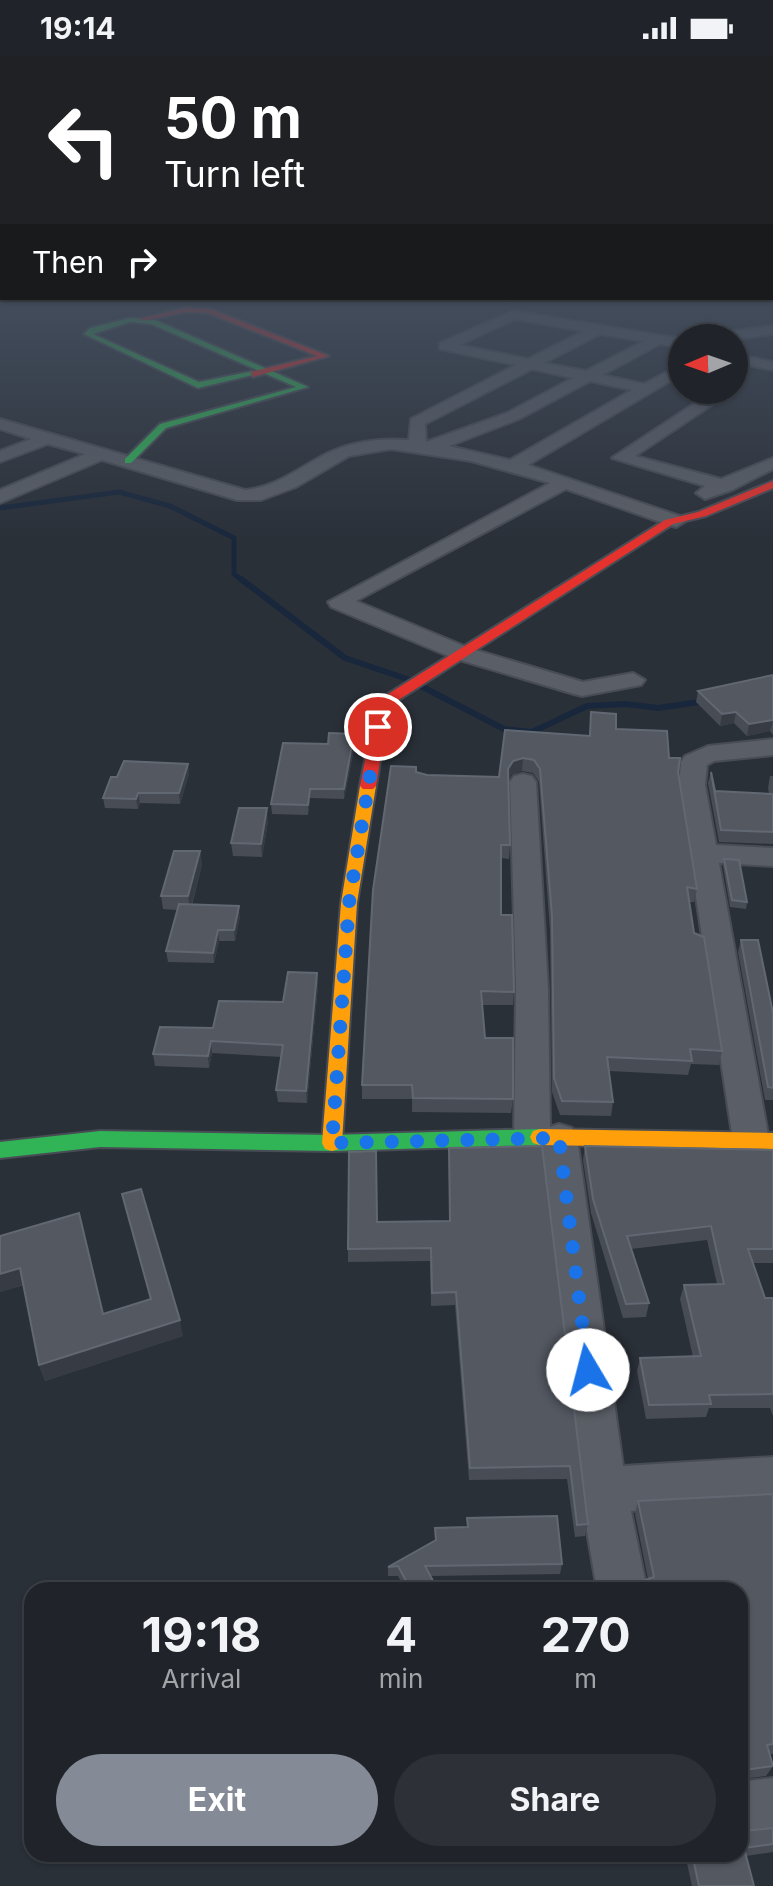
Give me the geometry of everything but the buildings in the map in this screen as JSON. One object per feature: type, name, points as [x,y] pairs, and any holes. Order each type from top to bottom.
[{"type":"street","points":[[171,372],[198,385],[263,372]]},
{"type":"street","points":[[128,461],[163,426],[304,387],[273,372]]},
{"type":"street","points":[[424,445],[417,422],[514,372]]},
{"type":"street","points":[[571,372],[647,389]]},
{"type":"street","points":[[0,424],[244,496],[263,495],[279,491],[337,455],[360,447],[424,445],[513,416],[595,372]]},
{"type":"street","points":[[510,468],[668,376]]},
{"type":"street","points":[[704,404],[621,458],[726,486]]},
{"type":"street","points":[[0,457],[50,437]]},
{"type":"street","points":[[424,445],[564,483],[676,521]]},
{"type":"street","points":[[0,497],[103,453]]},
{"type":"street","points":[[648,511],[726,486],[773,463]]},
{"type":"street","points":[[564,483],[339,602],[461,653],[582,689],[633,680]]},
{"type":"street","points":[[332,1143],[349,903],[382,704],[676,521],[702,514],[773,484]]},
{"type":"street","points":[[0,1150],[100,1139],[332,1143],[545,1137],[762,1140],[692,785],[694,762],[708,754],[773,747]]},
{"type":"street","points":[[523,782],[532,989],[545,1137],[620,1582]]},
{"type":"street","points":[[703,853],[773,857]]},
{"type":"street","points":[[603,1490],[773,1480]]},
{"type":"street","points":[[748,1809],[773,1806]]},
{"type":"waterway","points":[[0,508],[119,492],[170,506],[234,538],[234,574],[243,581]]},
{"type":"waterway","points":[[241,579],[345,658],[407,679],[504,729],[532,732],[587,706],[625,704],[658,708],[706,701]]},
{"type":"traffic: fast","points":[[171,372],[198,385],[253,374]]},
{"type":"traffic: fast","points":[[128,461],[163,426],[304,387],[270,372]]},
{"type":"traffic: fast","points":[[0,1150],[100,1139],[332,1143],[540,1137]]},
{"type":"traffic: slow","points":[[332,1143],[349,903],[368,786]]},
{"type":"traffic: slow","points":[[540,1137],[773,1141]]},
{"type":"traffic: jam","points":[[253,374],[259,372]]},
{"type":"traffic: jam","points":[[368,786],[382,704],[669,522],[702,514],[773,484]]},
{"type":"route","points":[[378,727],[349,903],[332,1143],[559,1138],[588,1370]]}]
